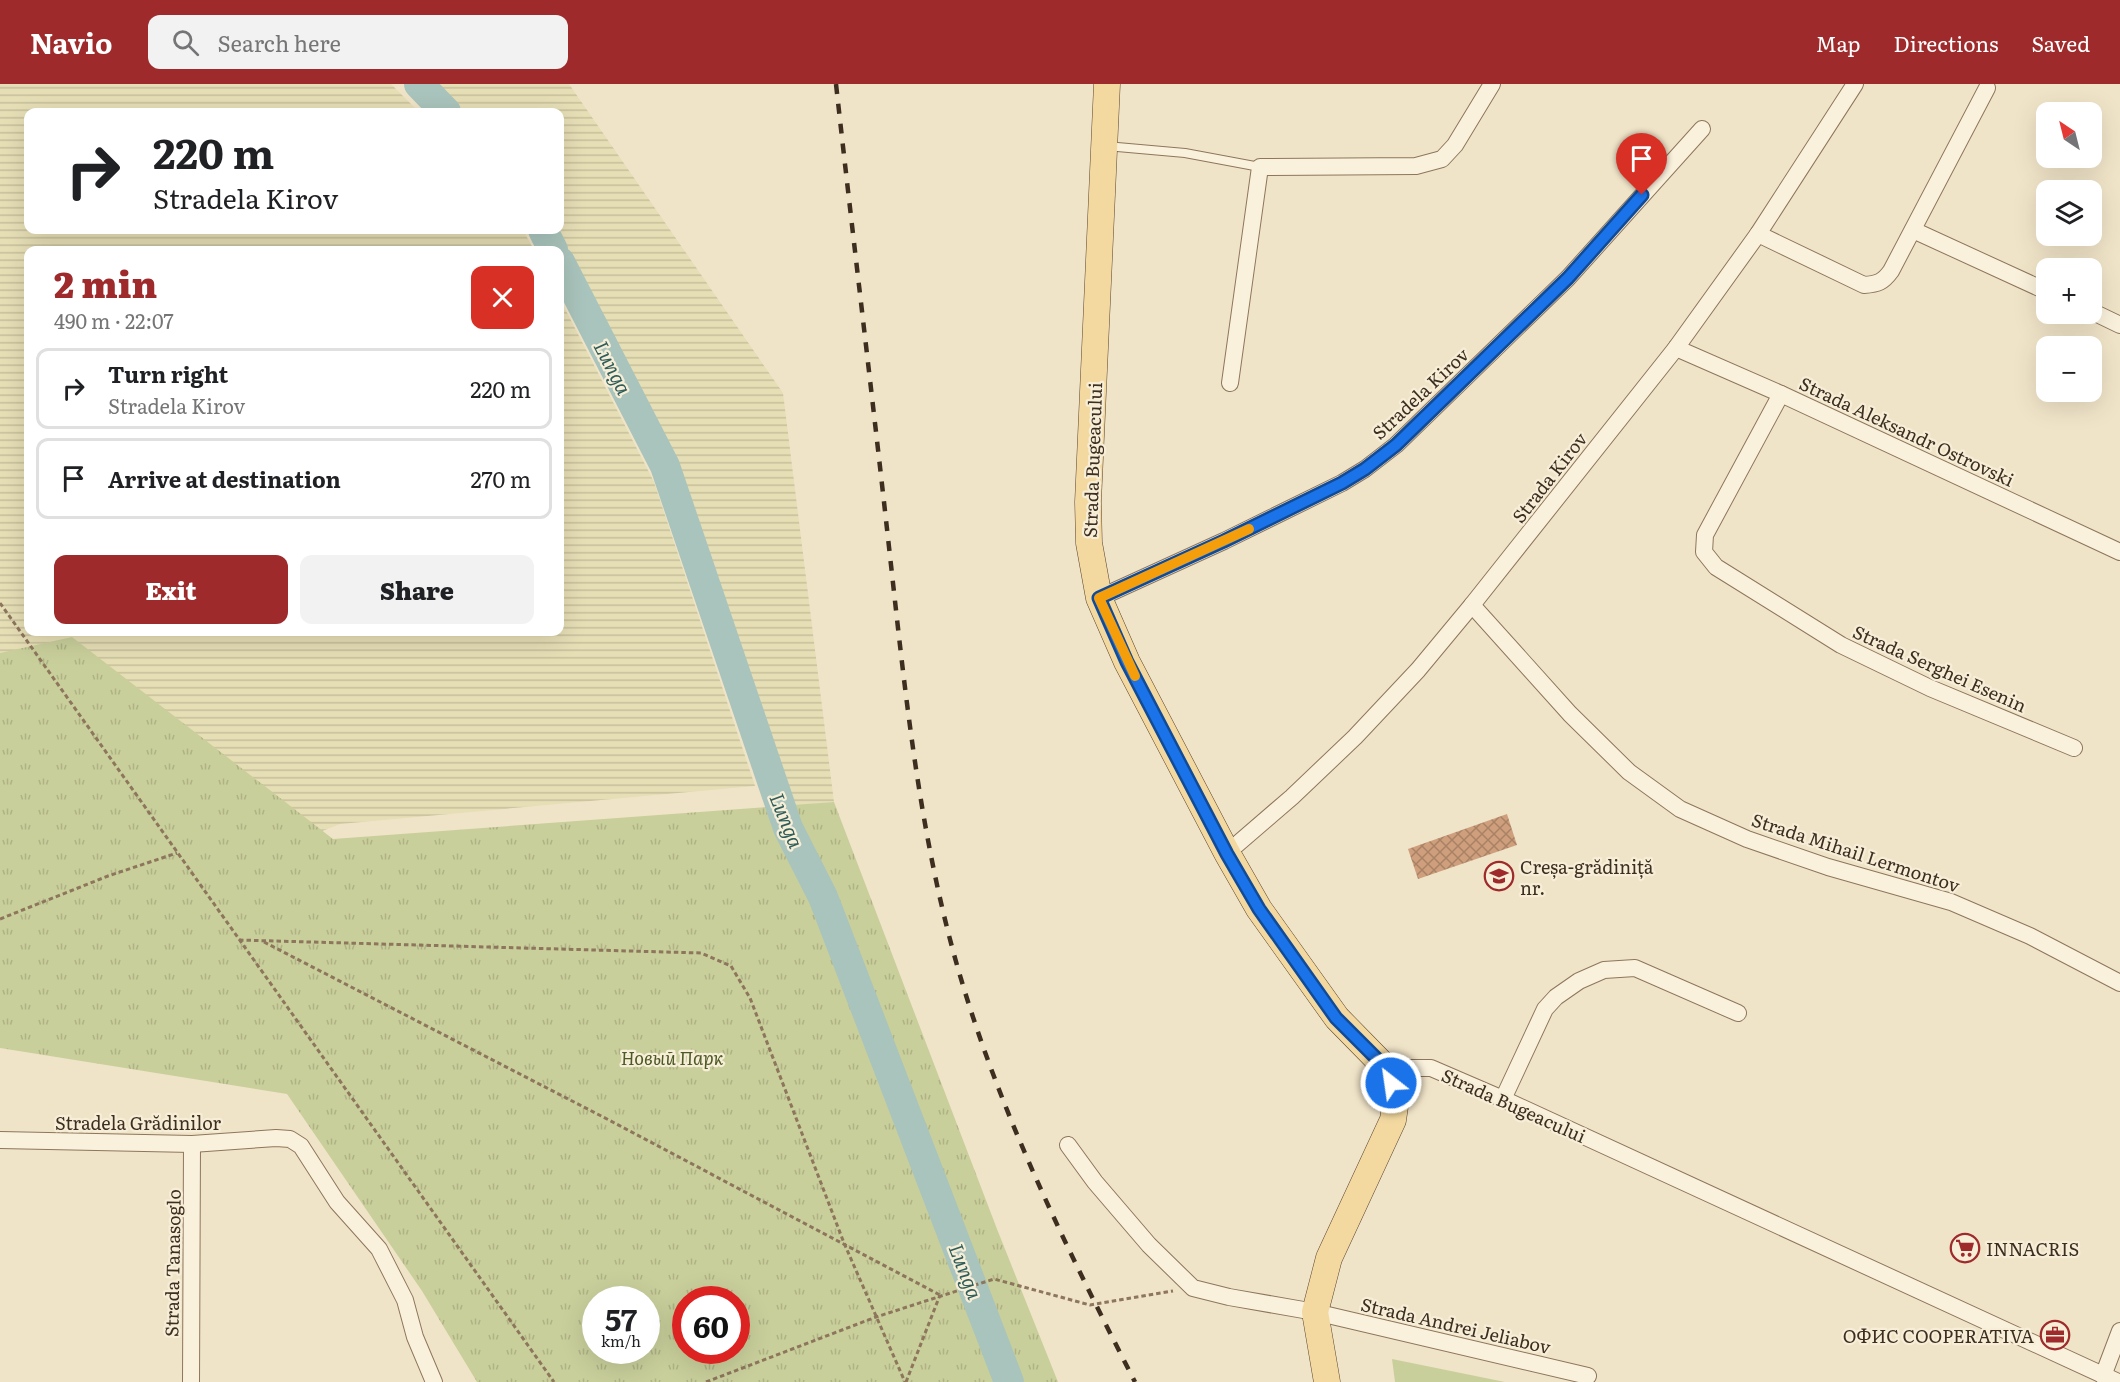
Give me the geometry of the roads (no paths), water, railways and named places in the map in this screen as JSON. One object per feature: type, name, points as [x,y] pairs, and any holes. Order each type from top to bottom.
[{"type":"main road","name":"Strada Bugeacului","points":[[1107,84],[1088,502],[1089,543],[1099,598],[1127,662],[1227,854],[1259,909],[1336,1018],[1386,1068]]},
{"type":"main road","points":[[1327,1382],[1317,1335],[1315,1312],[1329,1258],[1393,1120],[1396,1099],[1386,1068]]},
{"type":"street","points":[[1230,383],[1260,167],[1416,166],[1442,159],[1455,145],[1492,84]]},
{"type":"street","name":"Strada Kirov","points":[[1227,854],[1292,798],[1355,737],[1418,670],[1472,605],[1677,348],[1758,234],[1855,84]]},
{"type":"street","points":[[1758,234],[1864,285],[1876,285],[1883,282],[1892,271],[1986,88]]},
{"type":"street","name":"Stradela Kirov","points":[[1099,598],[1224,541],[1342,483],[1380,457],[1568,278],[1702,129]]},
{"type":"street","points":[[1913,230],[2036,286]]},
{"type":"street","points":[[2102,316],[2120,325]]},
{"type":"street","name":"Strada Aleksandr Ostrovski","points":[[1677,348],[2120,552]]},
{"type":"street","name":"Strada Serghei Esenin","points":[[1781,394],[1705,535],[1704,552],[1716,567],[1841,645],[1930,688],[2074,748]]},
{"type":"street","name":"Strada Mihail Lermontov","points":[[1472,605],[1570,714],[1629,772],[1680,809],[1747,839],[1951,902],[2030,936],[2120,983]]},
{"type":"street","points":[[1503,1099],[1545,1009],[1556,997],[1579,981],[1604,970],[1635,968],[1738,1013]]},
{"type":"street","name":"Strada Bugeacului","points":[[1386,1068],[1431,1068],[2110,1379]]},
{"type":"street","name":"Stradela Grădinilor","points":[[0,1140],[192,1144],[276,1137],[290,1139],[301,1146],[338,1202],[378,1249],[405,1300],[415,1337],[434,1382]]},
{"type":"street","name":"Strada Tanasoglo","points":[[190,1382],[192,1144]]},
{"type":"street","name":"Strada Andrei Jeliabov","points":[[1068,1145],[1095,1182],[1149,1245],[1193,1288],[1315,1312],[1588,1376]]},
{"type":"street","points":[[2110,1379],[2120,1331]]},
{"type":"lane","points":[[1105,146],[1185,153],[1260,167]]},
{"type":"waterway","name":"Lunga","points":[[419,84],[442,108]]},
{"type":"waterway","name":"Lunga","points":[[545,234],[551,246]]},
{"type":"waterway","name":"Lunga","points":[[564,270],[665,466],[788,828],[823,897],[1009,1382]]},
{"type":"railway","points":[[836,84],[906,698],[921,798],[940,898],[969,1004],[1009,1115],[1056,1223],[1135,1382]]},
{"type":"place","name":"Creșa-grădiniță nr.","points":[[1499,876]]},
{"type":"place","name":"INNACRIS","points":[[1965,1248]]},
{"type":"place","name":"ОФИС COOPERATIVA","points":[[2055,1335]]},
{"type":"park label","name":"Новый Парк","points":[[672,1057]]}]
